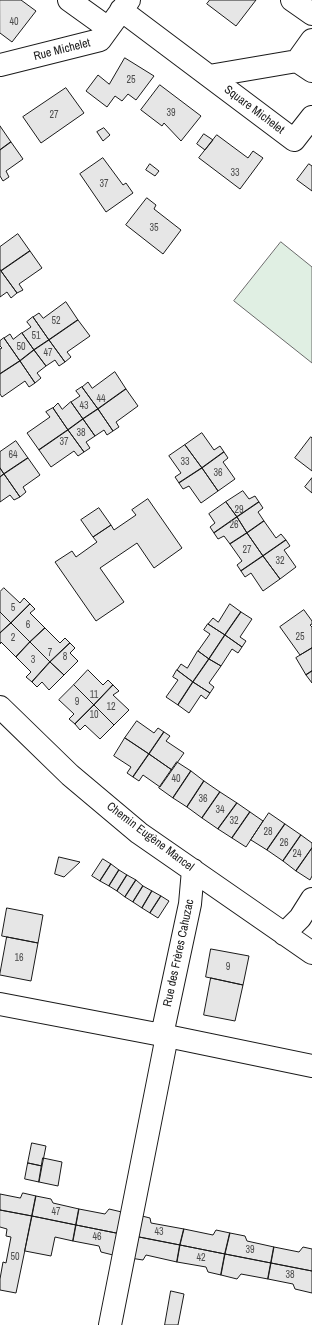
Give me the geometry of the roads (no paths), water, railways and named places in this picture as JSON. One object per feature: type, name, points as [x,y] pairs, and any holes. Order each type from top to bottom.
[{"type":"street","points":[[68,0],[108,28]]},
{"type":"street","points":[[292,0],[312,14]]},
{"type":"street","name":"Rue Michelet","points":[[0,65],[100,40],[125,5]]},
{"type":"street","name":"Square Michelet","points":[[125,5],[209,76],[294,140],[312,116]]},
{"type":"street","name":"Square Michelet","points":[[209,76],[305,66],[312,40]]},
{"type":"street","name":"Chemin Eugène Mancel","points":[[0,706],[70,775],[140,833],[312,953]]},
{"type":"street","name":"Rue des Frères Cahuzac","points":[[110,1325],[190,904],[193,870]]},
{"type":"street","points":[[284,934],[300,918],[312,899]]},
{"type":"street","points":[[0,1004],[312,1066]]}]
